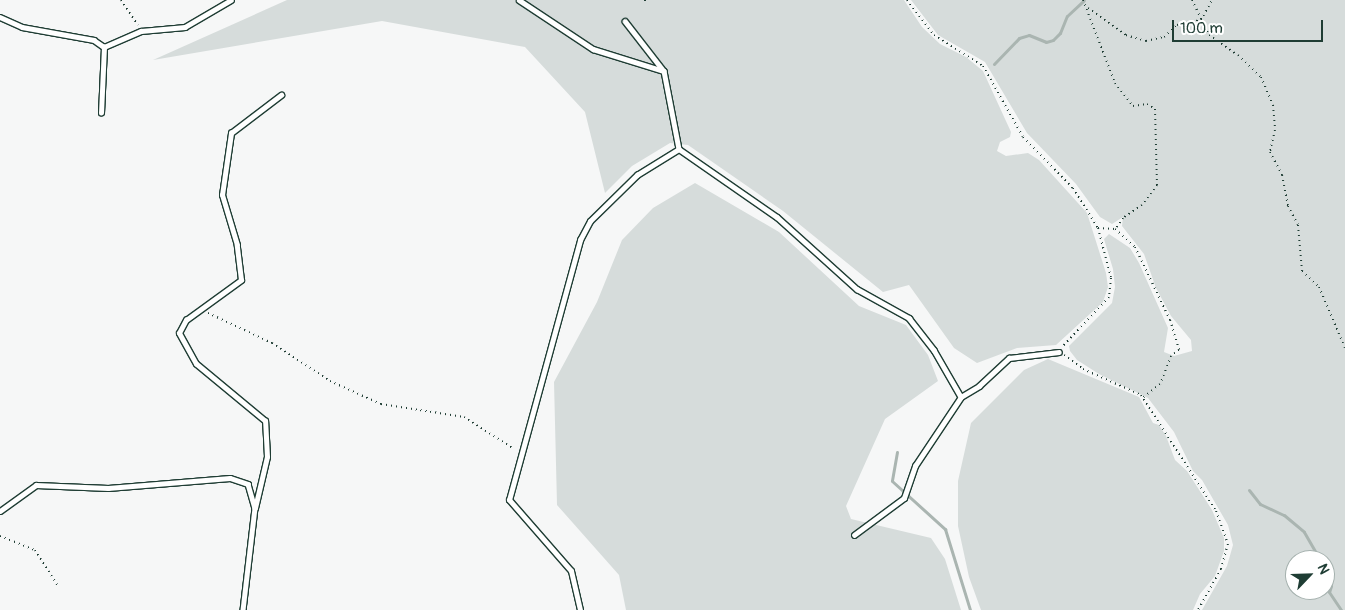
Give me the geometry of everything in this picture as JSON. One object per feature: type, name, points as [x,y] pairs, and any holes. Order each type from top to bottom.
[{"type":"lane","points":[[104,48],[141,31],[185,27],[231,0]]},
{"type":"lane","points":[[519,0],[593,49],[664,71]]},
{"type":"lane","points":[[0,17],[22,27],[94,40],[104,48]]},
{"type":"lane","points":[[625,21],[664,71],[679,149],[777,217],[857,289],[909,318],[934,350],[961,397]]},
{"type":"lane","points":[[101,113],[104,48]]},
{"type":"lane","points":[[242,610],[255,508],[267,457],[265,420],[196,364],[179,333],[186,320],[241,280],[237,245],[222,195],[231,133],[281,95]]},
{"type":"lane","points":[[580,610],[571,571],[509,500],[580,240],[590,221],[636,175],[679,149]]},
{"type":"lane","points":[[854,536],[904,498],[914,466],[961,397],[979,386],[1009,358],[1059,352]]},
{"type":"lane","points":[[0,510],[36,485],[108,488],[230,478],[248,484],[255,508]]},
{"type":"path","points":[[121,0],[131,11],[141,31]]},
{"type":"path","points":[[908,0],[934,35],[983,66],[1023,137],[1073,188],[1098,228],[1111,278],[1109,297],[1059,352],[1083,370],[1143,398],[1175,444],[1228,537],[1221,569],[1198,610]]},
{"type":"path","points":[[1083,0],[1088,8],[1091,26],[1115,82],[1133,106],[1147,104],[1155,109],[1157,185],[1142,205],[1123,218],[1115,229]]},
{"type":"path","points":[[1192,0],[1209,36],[1238,55],[1261,77],[1273,105],[1275,130],[1270,152],[1282,175],[1288,206],[1298,225],[1302,271],[1319,287],[1345,348]]},
{"type":"path","points":[[1088,8],[1126,35],[1146,41],[1164,38],[1177,25],[1201,20],[1212,0]]},
{"type":"path","points":[[1098,228],[1115,229],[1129,239],[1141,258],[1179,350],[1171,356],[1160,384],[1143,398]]},
{"type":"path","points":[[201,310],[272,343],[330,381],[381,404],[464,417],[521,454]]},
{"type":"path","points":[[0,536],[35,550],[58,586]]},
{"type":"shaded area","points":[[287,0],[904,0],[922,27],[940,44],[966,57],[983,71],[1011,132],[1010,137],[1000,142],[997,151],[1006,156],[1028,153],[1039,160],[1087,213],[1106,273],[1108,287],[1103,302],[1056,345],[1017,348],[977,363],[954,348],[909,285],[883,292],[783,211],[688,145],[670,143],[632,166],[605,193],[585,112],[525,47],[382,21],[153,60]]},
{"type":"shaded area","points":[[911,0],[1345,0],[1345,610],[1202,610],[1227,566],[1233,545],[1228,525],[1202,480],[1193,471],[1174,432],[1148,398],[1099,374],[1077,360],[1070,351],[1069,346],[1112,303],[1115,287],[1113,269],[1104,239],[1109,234],[1130,248],[1139,263],[1168,328],[1164,352],[1174,356],[1192,351],[1191,340],[1171,316],[1156,288],[1144,254],[1122,226],[1123,217],[1112,224],[1100,217],[1076,184],[1027,133],[985,62],[938,35]]},
{"type":"shaded area","points":[[695,183],[779,232],[859,306],[906,325],[928,355],[938,381],[885,419],[846,506],[851,519],[931,538],[945,559],[961,610],[626,610],[619,575],[557,505],[554,382],[597,302],[622,240],[653,208]]},
{"type":"shaded area","points":[[1048,359],[1139,397],[1153,423],[1159,425],[1166,436],[1175,460],[1187,471],[1212,510],[1224,538],[1224,551],[1215,576],[1200,594],[1193,610],[981,610],[969,577],[958,526],[958,481],[971,423],[1024,370]]},
{"type":"waterway","points":[[994,64],[1019,38],[1029,35],[1046,42],[1053,40],[1060,33],[1067,16],[1084,0]]},
{"type":"waterway","points":[[897,452],[892,481],[945,529],[970,610]]},
{"type":"waterway","points":[[1249,490],[1260,504],[1284,515],[1304,532],[1314,550]]},
{"type":"waterway","points":[[1334,600],[1341,610]]}]
